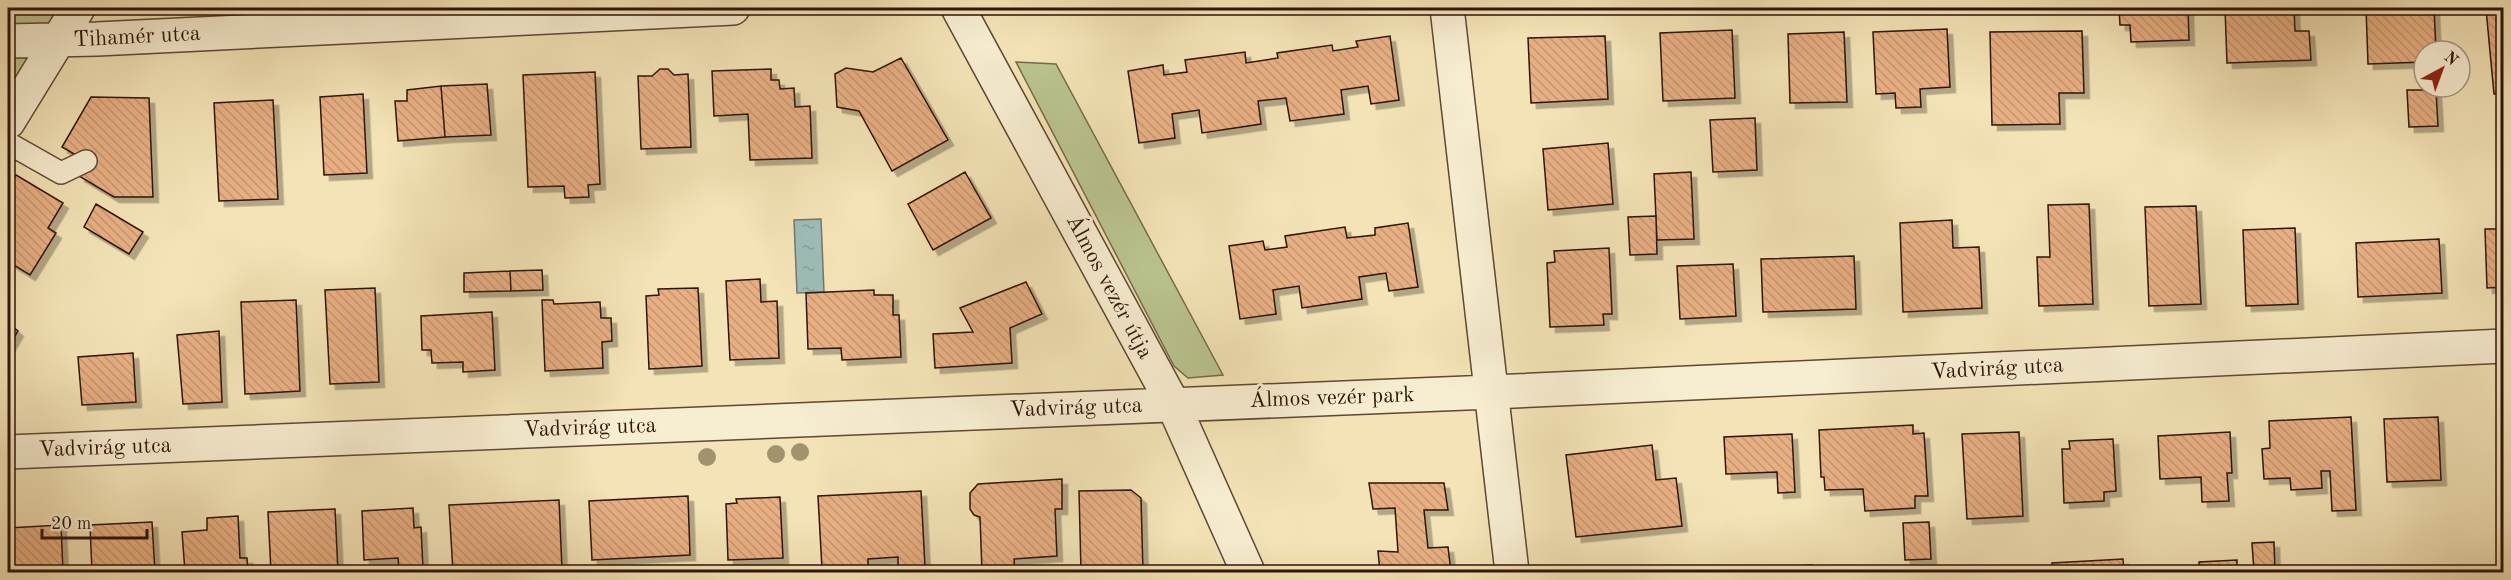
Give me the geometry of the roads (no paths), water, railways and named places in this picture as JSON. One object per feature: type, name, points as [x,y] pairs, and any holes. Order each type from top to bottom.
[{"type":"street","points":[[8,122],[78,8]]},
{"type":"street","name":"Tihamér utca","points":[[8,41],[57,41],[733,8]]},
{"type":"street","name":"Álmos vezér útja","points":[[958,8],[1173,404],[1248,573]]},
{"type":"street","points":[[1447,8],[1512,573]]},
{"type":"street","name":"Vadvirág utca","points":[[1491,392],[2504,346]]},
{"type":"street","name":"Álmos vezér park","points":[[1173,404],[1491,392]]},
{"type":"street","name":"Vadvirág utca","points":[[8,452],[1173,404]]},
{"type":"lane","points":[[8,143],[61,173],[86,161]]},
{"type":"water","points":[[821,219],[824,292],[797,293],[794,220]]}]
